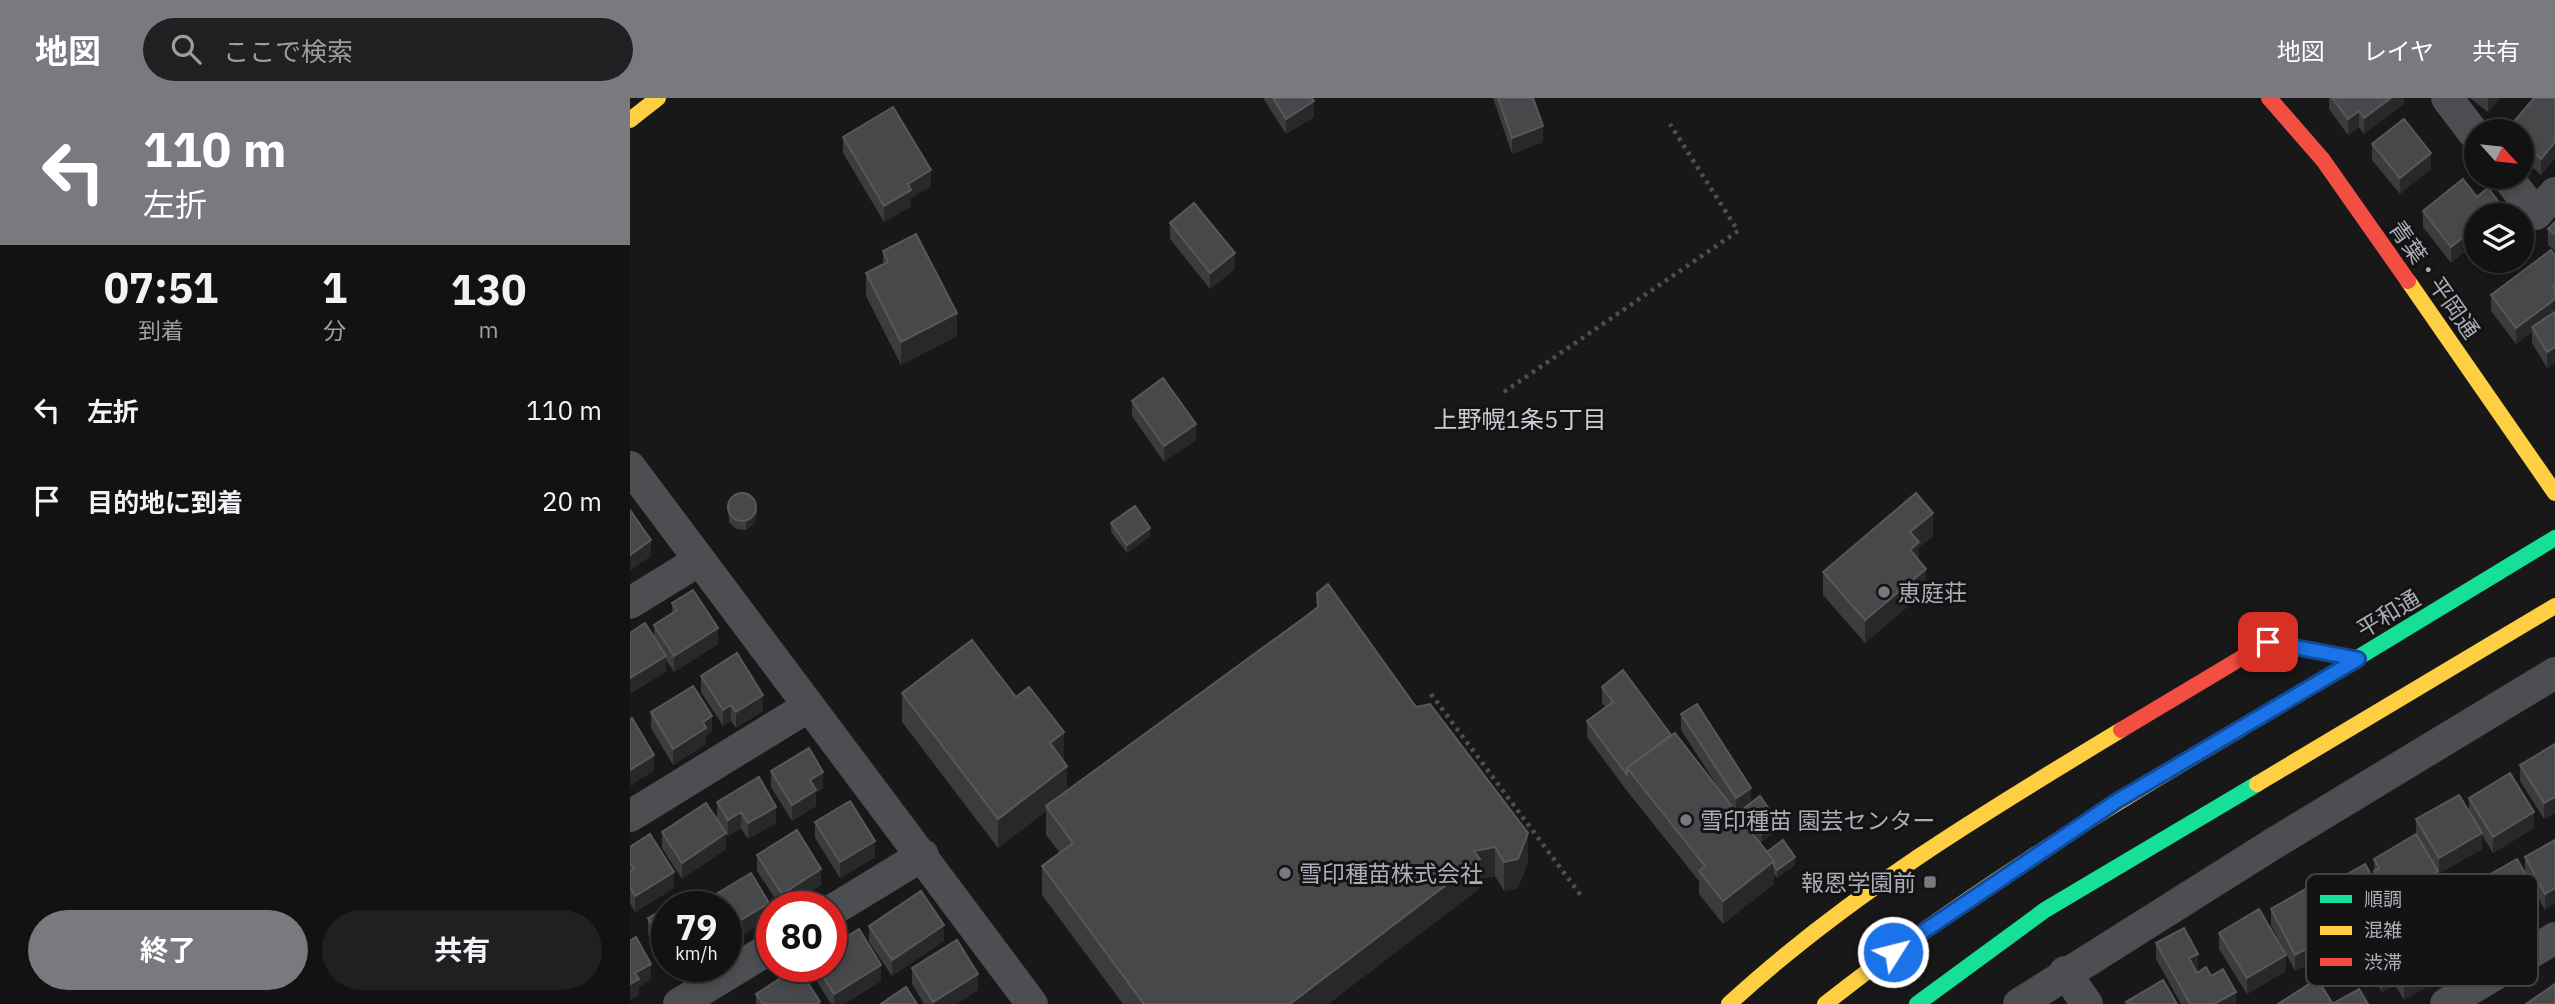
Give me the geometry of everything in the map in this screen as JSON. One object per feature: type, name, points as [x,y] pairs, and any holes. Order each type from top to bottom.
[{"type":"main road","points":[[630,120],[658,98]]},
{"type":"main road","name":"青葉・平岡通","points":[[2269,98],[2323,160],[2555,492]]},
{"type":"main road","name":"平和通","points":[[1825,1004],[1946,914],[2106,808],[2358,659],[2555,538]]},
{"type":"main road","points":[[1917,1004],[2045,910],[2555,606]]},
{"type":"main road","points":[[1729,1004],[1840,912],[1996,805],[2146,712],[2268,642],[2358,659]]},
{"type":"street","points":[[2447,98],[2464,120]]},
{"type":"street","points":[[2516,189],[2536,214],[2555,193]]},
{"type":"street","points":[[630,467],[698,561],[923,855],[1029,1003]]},
{"type":"street","points":[[630,603],[698,561]]},
{"type":"street","points":[[2019,1004],[2066,972],[2555,673]]},
{"type":"street","points":[[630,816],[810,706]]},
{"type":"street","points":[[847,901],[923,855]]},
{"type":"street","points":[[2538,948],[2555,938]]},
{"type":"street","points":[[679,1004],[756,957]]},
{"type":"street","points":[[2066,972],[2087,1004]]},
{"type":"street","points":[[2446,1004],[2476,986]]},
{"type":"path","points":[[1504,392],[1738,231],[1670,124]]},
{"type":"path","points":[[1431,694],[1582,897]]},
{"type":"building","points":[[1273,98],[1312,98],[1314,101],[1286,119]]},
{"type":"building","points":[[1498,98],[1533,98],[1543,126],[1512,138]]},
{"type":"building","points":[[2332,98],[2391,98],[2364,118],[2359,111],[2348,119]]},
{"type":"building","points":[[2534,98],[2555,98],[2555,142],[2541,159],[2534,153],[2534,119],[2516,119]]},
{"type":"building","points":[[893,107],[931,170],[908,184],[911,190],[884,206],[843,137]]},
{"type":"building","points":[[2404,119],[2431,153],[2400,178],[2372,144]]},
{"type":"building","points":[[2463,179],[2464,189],[2471,189],[2477,197],[2489,189],[2500,203],[2464,203],[2464,237],[2451,247],[2423,211]]},
{"type":"building","points":[[1194,203],[1235,253],[1210,273],[1170,223]]},
{"type":"building","points":[[2555,222],[2555,235],[2548,229]]},
{"type":"building","points":[[916,234],[957,313],[901,342],[866,273],[888,262],[883,251]]},
{"type":"building","points":[[2551,250],[2555,255],[2555,299],[2516,328],[2491,295],[2520,273],[2534,273],[2534,263]]},
{"type":"building","points":[[2555,312],[2555,347],[2547,352],[2532,327]]},
{"type":"building","points":[[1163,378],[1196,424],[1164,446],[1132,401]]},
{"type":"building","points":[[742,493],[752,497],[756,507],[752,517],[742,521],[732,517],[728,507],[732,497]]},
{"type":"building","points":[[1916,493],[1933,513],[1910,532],[1919,542],[1910,550],[1926,569],[1865,620],[1823,572]]},
{"type":"building","points":[[1135,506],[1150,528],[1127,545],[1111,523]]},
{"type":"building","points":[[630,510],[651,540],[630,555]]},
{"type":"building","points":[[1328,584],[1416,707],[1430,704],[1528,833],[1518,859],[1504,862],[1495,847],[1474,851],[1480,859],[1290,1004],[1144,1004],[1042,866],[1073,843],[1046,806],[1318,607],[1317,593]]},
{"type":"building","points":[[693,590],[718,628],[674,656],[654,625],[677,610],[672,603]]},
{"type":"building","points":[[645,623],[666,656],[630,678],[630,633]]},
{"type":"building","points":[[972,640],[1016,697],[1029,687],[1064,732],[1050,743],[1067,766],[998,819],[902,693]]},
{"type":"building","points":[[737,653],[763,695],[736,712],[731,705],[723,710],[701,676]]},
{"type":"building","points":[[1623,670],[1671,735],[1627,768],[1627,775],[1587,721],[1613,702],[1602,687]]},
{"type":"building","points":[[693,686],[712,716],[703,722],[706,728],[673,749],[651,712]]},
{"type":"building","points":[[1697,704],[1751,788],[1736,798],[1681,714]]},
{"type":"building","points":[[632,718],[654,755],[630,770],[630,719]]},
{"type":"building","points":[[1675,733],[1774,861],[1723,901],[1699,871],[1705,866],[1627,768]]},
{"type":"building","points":[[2555,744],[2555,797],[2544,803],[2520,765]]},
{"type":"building","points":[[809,748],[823,772],[810,780],[816,790],[792,805],[771,771]]},
{"type":"building","points":[[2510,773],[2534,812],[2493,837],[2469,798]]},
{"type":"building","points":[[759,777],[776,807],[748,823],[741,812],[728,820],[717,802]]},
{"type":"building","points":[[2459,795],[2482,833],[2439,858],[2416,819]]},
{"type":"building","points":[[1760,796],[1778,822],[1761,834],[1743,809]]},
{"type":"building","points":[[850,801],[875,841],[840,862],[815,822]]},
{"type":"building","points":[[706,803],[726,833],[682,863],[662,832]]},
{"type":"building","points":[[797,830],[821,869],[787,891],[780,891],[757,855]]},
{"type":"building","points":[[650,834],[674,872],[635,896],[630,887],[630,871],[634,869],[630,863],[630,847]]},
{"type":"building","points":[[2416,834],[2438,871],[2433,874],[2376,874],[2374,871],[2379,868],[2374,859]]},
{"type":"building","points":[[1783,840],[1795,857],[1777,870],[1767,852]]},
{"type":"building","points":[[2555,840],[2555,888],[2545,894],[2538,881],[2538,874],[2534,874],[2525,857]]},
{"type":"building","points":[[2517,859],[2526,874],[2491,874]]},
{"type":"building","points":[[2365,864],[2371,874],[2347,874]]},
{"type":"building","points":[[751,873],[762,891],[756,891],[756,911],[742,919],[742,891],[721,891]]},
{"type":"building","points":[[2306,889],[2306,949],[2295,955],[2271,909]]},
{"type":"building","points":[[921,891],[944,925],[892,960],[869,926]]},
{"type":"building","points":[[2259,909],[2286,955],[2247,978],[2219,933]]},
{"type":"building","points":[[2184,928],[2198,954],[2189,958],[2197,973],[2206,967],[2211,976],[2223,969],[2236,992],[2214,1004],[2190,1004],[2156,943]]},
{"type":"building","points":[[859,929],[881,965],[834,994],[827,982],[847,982],[847,937]]},
{"type":"building","points":[[636,937],[651,964],[635,973],[639,979],[630,984],[630,941]]},
{"type":"building","points":[[957,940],[978,974],[933,1002],[912,968]]},
{"type":"building","points":[[2163,980],[2177,1004],[2127,1004],[2126,1002]]},
{"type":"building","points":[[775,982],[807,982],[820,1002],[763,1004],[756,994]]},
{"type":"building","points":[[2555,984],[2555,1004],[2526,1004]]},
{"type":"building","points":[[2306,986],[2321,986],[2333,1004],[2278,1004]]},
{"type":"building","points":[[906,987],[917,1004],[881,1004]]},
{"type":"building","points":[[2359,989],[2368,1004],[2334,1003]]},
{"type":"traffic: fast","points":[[2239,730],[2555,538]]},
{"type":"traffic: fast","points":[[1917,1004],[2045,910],[2257,784]]},
{"type":"traffic: slow","points":[[630,120],[658,98]]},
{"type":"traffic: slow","points":[[2408,281],[2555,493]]},
{"type":"traffic: slow","points":[[2257,784],[2555,606]]},
{"type":"traffic: slow","points":[[1729,1004],[1820,927],[1869,891],[1968,824],[2121,730]]},
{"type":"traffic: slow","points":[[1825,1004],[1976,894],[2132,794],[2239,730]]},
{"type":"traffic: jam","points":[[2269,98],[2323,160],[2408,281]]},
{"type":"traffic: jam","points":[[2121,730],[2268,642],[2358,659]]},
{"type":"place","name":"恵庭荘","points":[[1884,592]]},
{"type":"place","name":"雪印種苗 園芸センター","points":[[1686,820]]},
{"type":"place","name":"雪印種苗株式会社","points":[[1285,873]]},
{"type":"place","name":"報恩学園前","points":[[1930,882]]},
{"type":"district","name":"上野幌1条5丁目","points":[[1520,419]]},
{"type":"route","points":[[1893,952],[2117,801],[2358,659],[2268,642]]}]
